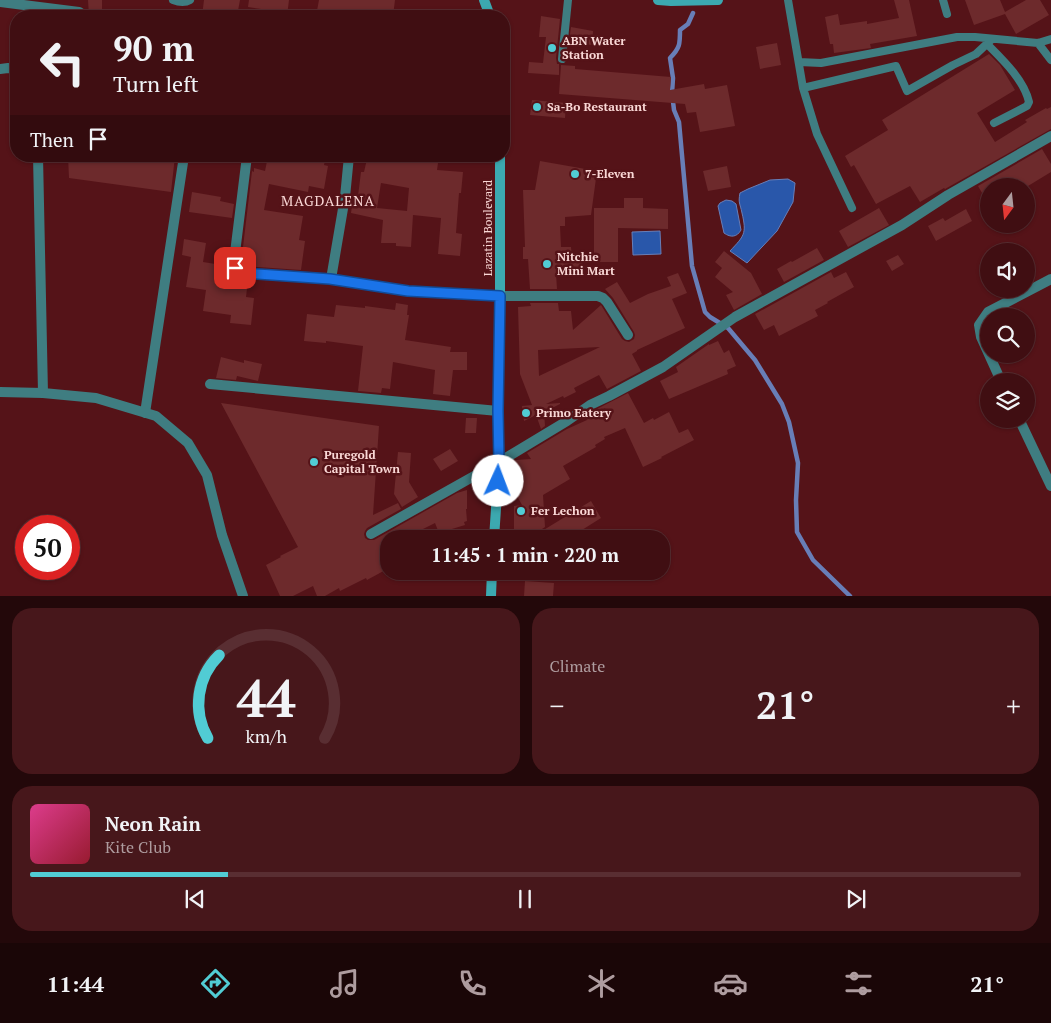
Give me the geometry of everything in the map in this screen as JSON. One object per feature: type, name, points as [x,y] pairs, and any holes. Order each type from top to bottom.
[{"type":"main road","points":[[658,0],[718,0]]},
{"type":"main road","name":"Lazatin Boulevard","points":[[495,530],[499,462],[500,162]]},
{"type":"main road","points":[[491,596],[492,580]]},
{"type":"street","points":[[0,2],[63,10]]},
{"type":"street","points":[[371,534],[567,422],[590,405],[663,367],[735,317],[902,225],[948,195],[1051,136]]},
{"type":"street","points":[[38,162],[43,393]]},
{"type":"street","points":[[145,413],[183,162]]},
{"type":"street","points":[[246,162],[234,262],[235,268],[242,273],[330,279],[408,291],[500,296],[601,297],[607,302],[628,335]]},
{"type":"street","points":[[330,279],[345,197],[348,162]]},
{"type":"street","points":[[998,373],[980,337],[979,325],[988,312],[1051,279]]},
{"type":"street","points":[[210,384],[498,411]]},
{"type":"street","points":[[0,392],[43,393],[96,398],[156,416],[188,443],[207,475],[222,535],[243,596]]},
{"type":"street","points":[[1023,428],[1051,486]]},
{"type":"lane","points":[[173,0],[187,2],[190,0]]},
{"type":"lane","points":[[562,59],[568,0]]},
{"type":"lane","points":[[788,0],[803,88],[817,134],[852,208]]},
{"type":"lane","points":[[943,0],[947,14]]},
{"type":"lane","points":[[798,62],[821,63],[957,37],[975,37],[989,42],[1038,43],[1051,38]]},
{"type":"lane","points":[[803,88],[896,66],[907,91],[976,54],[989,42]]},
{"type":"lane","points":[[989,42],[1010,67],[1028,96],[1029,102],[1027,106],[994,123]]},
{"type":"lane","points":[[1038,43],[1051,60]]},
{"type":"water","points":[[788,179],[795,183],[793,202],[777,231],[747,263],[730,251],[741,238],[744,230],[739,201],[740,193],[770,180]]},
{"type":"water","points":[[726,200],[736,204],[741,230],[734,236],[724,233],[718,206]]},
{"type":"water","points":[[660,231],[661,254],[633,255],[632,232]]},
{"type":"building","points":[[88,0],[102,0],[102,10],[89,10]]},
{"type":"building","points":[[204,0],[240,0],[238,10],[203,10]]},
{"type":"building","points":[[249,0],[289,0],[288,10],[248,7]]},
{"type":"building","points":[[319,0],[395,0],[394,10],[317,10]]},
{"type":"building","points":[[894,0],[909,0],[917,36],[870,44],[871,48],[834,53],[833,44],[830,44],[825,17],[838,14],[840,25],[867,21],[867,24],[899,18]]},
{"type":"building","points":[[965,0],[1000,0],[1005,12],[1026,0],[1040,0],[1049,15],[1016,34],[1005,14],[974,25]]},
{"type":"building","name":"ABN Water Station","points":[[541,16],[560,19],[556,58],[557,64],[559,64],[559,75],[528,73],[529,62],[543,63],[546,37],[539,37]]},
{"type":"building","points":[[571,27],[593,31],[592,45],[569,42]]},
{"type":"building","points":[[777,43],[781,65],[760,69],[756,47]]},
{"type":"building","points":[[989,54],[1000,65],[1015,90],[977,113],[995,142],[1027,122],[1025,120],[1051,107],[1051,129],[920,202],[910,186],[876,204],[854,165],[851,167],[845,156],[888,130],[882,120]]},
{"type":"building","points":[[561,65],[575,66],[575,69],[671,77],[670,90],[704,84],[705,89],[727,85],[735,126],[700,132],[696,112],[687,113],[685,104],[559,94]]},
{"type":"building","points":[[532,100],[566,103],[565,118],[530,115]]},
{"type":"building","points":[[1042,149],[1051,164],[1051,172],[1035,182],[1035,178],[992,178]]},
{"type":"building","points":[[540,161],[597,171],[591,215],[565,217],[565,226],[560,226],[561,247],[571,247],[572,259],[582,258],[583,272],[556,274],[557,289],[530,289],[528,259],[523,259],[523,247],[525,247],[523,190],[535,190]]},
{"type":"building","points":[[68,162],[174,162],[171,192],[69,178]]},
{"type":"building","points":[[267,162],[325,162],[324,165],[328,166],[324,189],[309,186],[308,192],[269,184],[264,210],[303,216],[299,240],[305,241],[301,270],[244,266],[241,264],[252,171],[254,172],[254,168],[265,171]]},
{"type":"building","points":[[366,162],[438,163],[437,170],[463,172],[461,193],[459,193],[456,233],[462,234],[460,256],[438,254],[441,218],[413,215],[411,247],[396,246],[396,243],[381,243],[383,220],[351,213],[352,206],[361,207],[361,205],[357,204],[361,172],[364,172]],"holes":[[[381,183],[409,188],[407,211],[377,208]]]},
{"type":"building","points":[[727,166],[731,187],[708,191],[703,171]]},
{"type":"building","points":[[192,192],[221,197],[220,201],[234,204],[232,218],[189,212]]},
{"type":"building","points":[[624,198],[643,198],[643,208],[668,209],[668,229],[618,228],[618,262],[594,262],[594,208],[624,208]]},
{"type":"building","points":[[879,208],[889,225],[848,247],[839,231]]},
{"type":"building","points":[[966,209],[972,221],[936,241],[928,226],[943,218],[945,221]]},
{"type":"building","points":[[184,239],[206,243],[203,262],[228,266],[229,272],[238,279],[248,280],[246,297],[254,298],[251,325],[230,323],[231,315],[203,311],[206,290],[186,287],[191,257],[182,255]]},
{"type":"building","points":[[817,248],[824,260],[784,282],[777,269]]},
{"type":"building","points":[[724,251],[751,273],[762,294],[734,310],[726,295],[733,292],[715,277],[722,268],[715,262]]},
{"type":"building","points":[[898,255],[904,264],[892,271],[886,261]]},
{"type":"building","points":[[831,272],[834,278],[846,272],[854,287],[815,310],[818,316],[779,336],[774,325],[764,330],[755,314]]},
{"type":"building","points":[[678,273],[687,293],[672,299],[685,328],[632,354],[641,371],[607,389],[599,375],[574,388],[576,392],[546,404],[560,403],[544,412],[545,426],[541,429],[536,415],[524,421],[522,406],[532,405],[520,374],[518,307],[531,306],[530,303],[558,303],[559,311],[571,311],[573,330],[601,305],[622,339],[629,342],[634,339],[634,332],[613,298],[605,289],[617,282],[630,303],[671,286],[667,277]],"holes":[[[600,347],[539,376],[538,350]]]},
{"type":"building","points":[[396,303],[408,305],[407,315],[409,315],[405,340],[451,347],[450,352],[467,352],[467,370],[453,370],[450,396],[433,394],[435,370],[393,362],[390,389],[382,388],[381,393],[358,391],[363,346],[326,341],[326,343],[304,341],[307,314],[334,317],[336,305],[395,310]]},
{"type":"building","points":[[718,341],[724,353],[729,350],[736,366],[727,370],[728,374],[669,399],[660,381],[678,372],[676,367],[709,344]]},
{"type":"building","points":[[221,357],[244,363],[244,360],[262,364],[258,381],[237,376],[236,380],[216,378]]},
{"type":"building","points":[[628,393],[644,423],[669,412],[679,433],[688,429],[694,440],[643,467],[625,428],[604,437],[605,439],[595,445],[596,447],[563,466],[570,479],[543,495],[545,527],[540,530],[514,530],[514,506],[522,505],[508,480],[507,465],[516,460],[531,459],[527,453],[567,429],[587,420],[586,416]]},
{"type":"building","name":"Puregold Capital Town","points":[[221,403],[379,426],[373,515],[398,503],[401,509],[367,528],[364,534],[368,540],[374,540],[380,537],[380,573],[340,591],[339,588],[325,596],[317,596],[313,586],[293,596],[280,596],[266,565],[298,547]]},
{"type":"building","points":[[466,418],[477,418],[476,433],[465,433]]},
{"type":"building","points":[[450,449],[458,461],[441,471],[433,459]]},
{"type":"building","points":[[398,452],[411,453],[409,482],[418,497],[402,507],[394,494]]},
{"type":"building","name":"Puregold Capital Town","points":[[467,490],[467,521],[464,522],[465,525],[449,530],[438,530],[435,523],[421,530],[392,530],[457,493]]},
{"type":"building","points":[[591,501],[601,518],[582,530],[544,530]]},
{"type":"building","points":[[525,581],[554,583],[553,596],[524,596]]},
{"type":"waterway","points":[[693,13],[688,24],[680,30],[679,46],[670,58],[674,110],[679,122],[692,266],[705,312],[728,328],[755,360],[782,404],[789,422],[798,463],[797,532],[813,560],[850,596]]},
{"type":"place","name":"ABN Water Station","points":[[552,48]]},
{"type":"place","name":"Sa-Bo Restaurant","points":[[537,107]]},
{"type":"place","name":"7-Eleven","points":[[575,174]]},
{"type":"place","name":"Nitchie Mini Mart","points":[[547,264]]},
{"type":"place","name":"Primo Eatery","points":[[526,413]]},
{"type":"place","name":"Puregold Capital Town","points":[[314,462]]},
{"type":"place","name":"Fer Lechon","points":[[521,511]]},
{"type":"district","name":"MAGDALENA","points":[[328,201]]},
{"type":"route","points":[[235,268],[242,273],[330,279],[408,291],[500,296],[498,481]]}]
